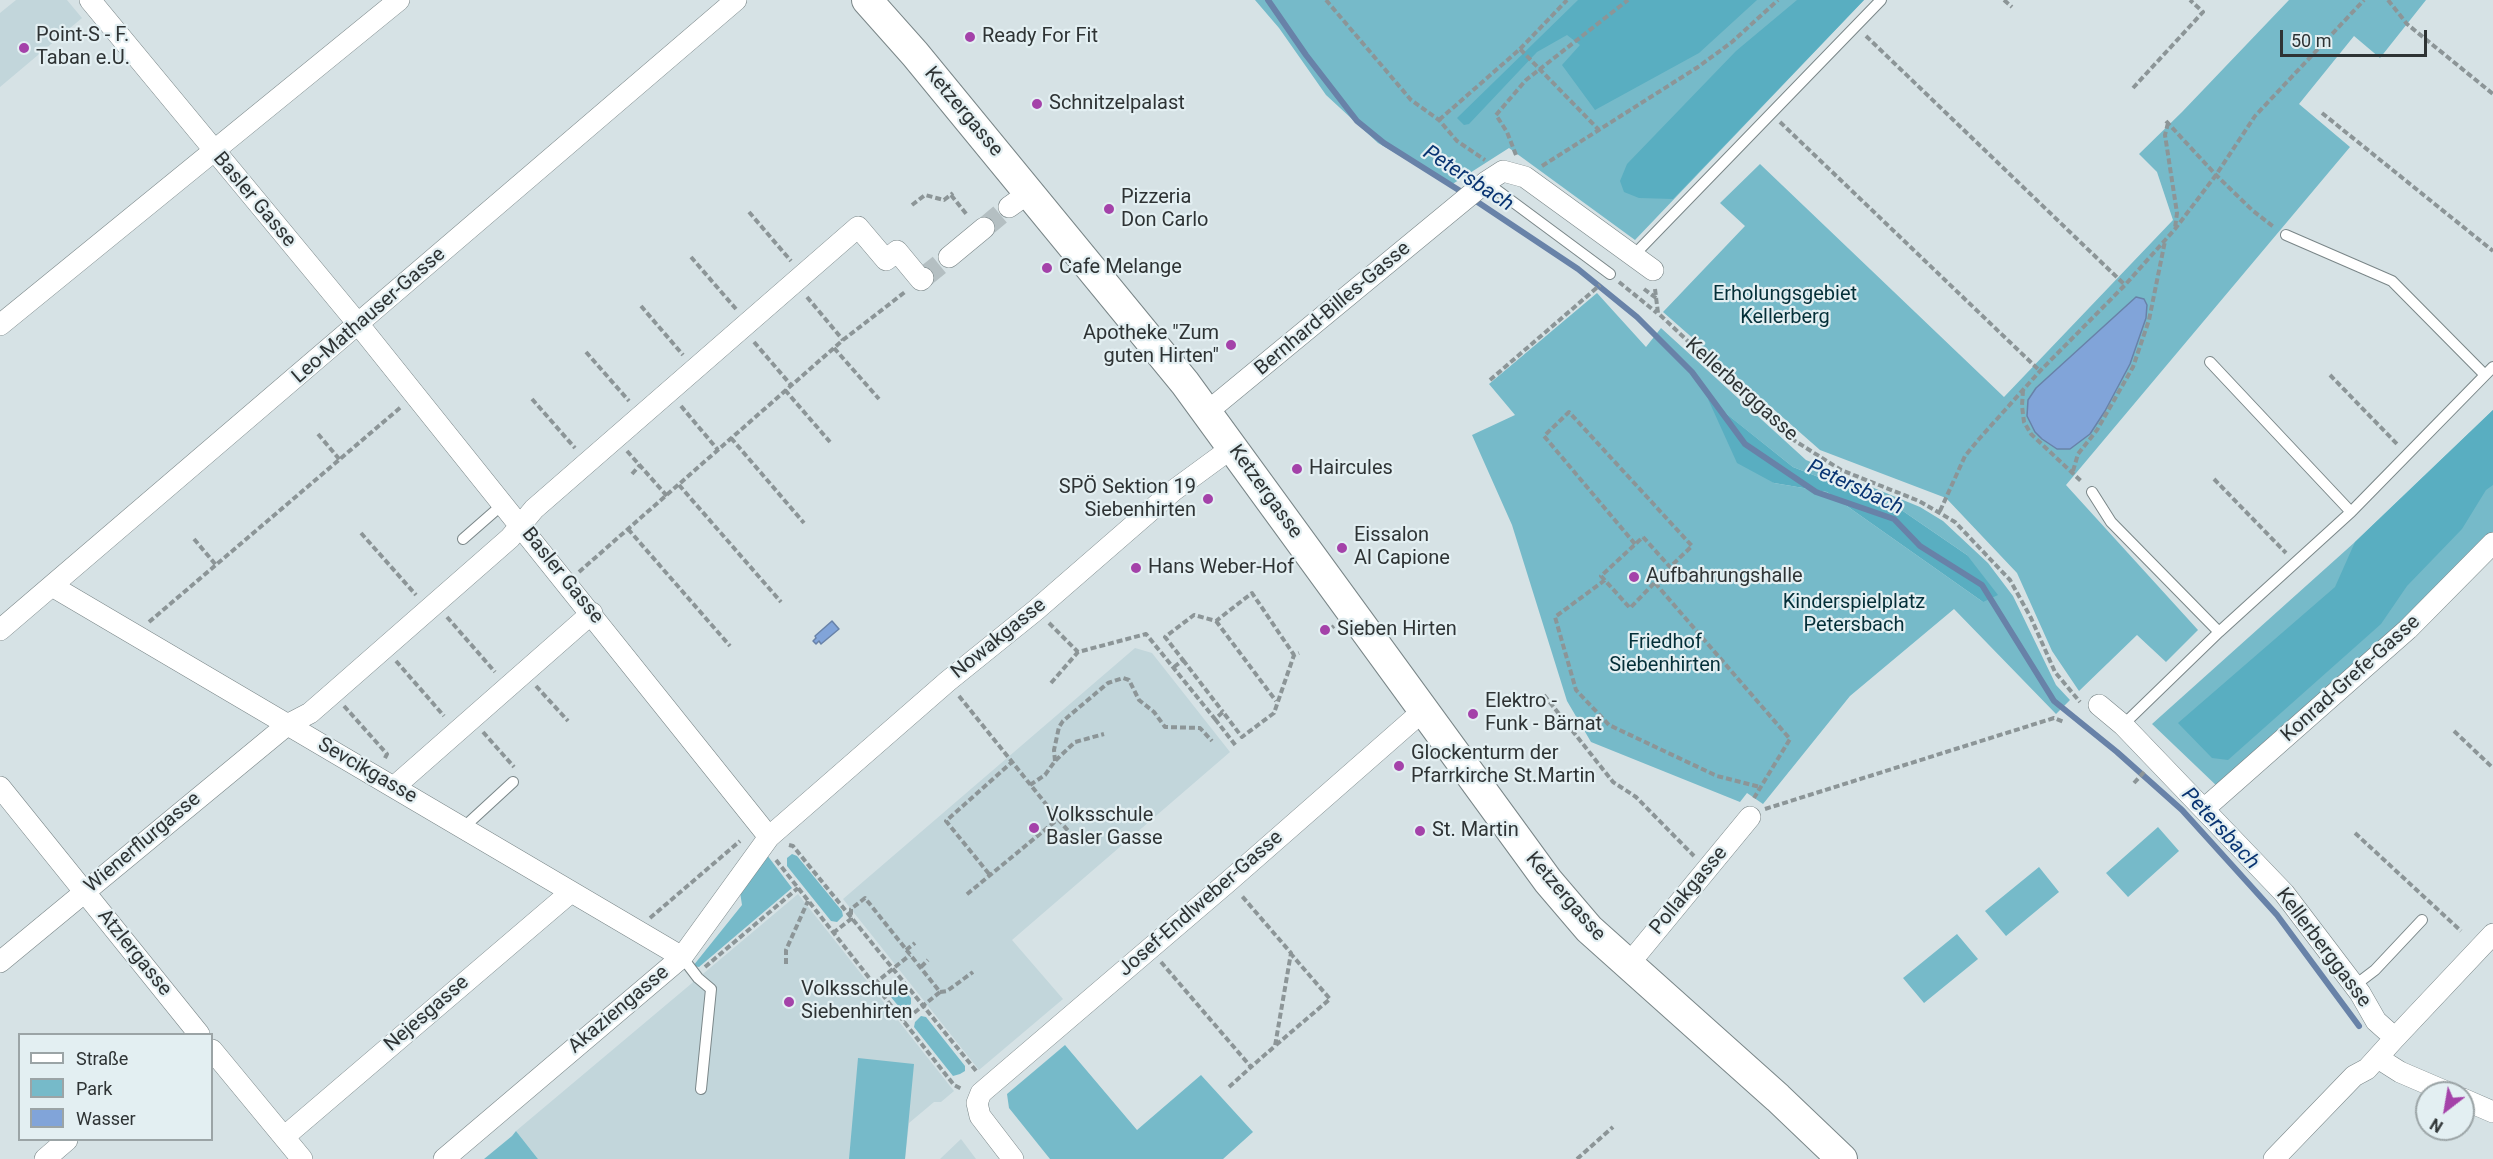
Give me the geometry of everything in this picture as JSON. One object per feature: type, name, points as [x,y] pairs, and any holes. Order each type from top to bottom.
[{"type":"main road","name":"Ketzergasse","points":[[867,0],[915,54],[1020,200],[1134,318],[1207,412],[1548,881],[1589,929],[1778,1098],[1842,1159]]},
{"type":"street","name":"Basler Gasse","points":[[90,0],[359,325],[592,613],[764,831]]},
{"type":"street","points":[[0,325],[399,0]]},
{"type":"street","name":"Leo-Mathauser-Gasse","points":[[0,630],[736,0]]},
{"type":"street","points":[[1494,177],[1525,177],[1653,270]]},
{"type":"street","name":"Bernhard-Billes-Gasse","points":[[1207,412],[1494,177]]},
{"type":"street","name":"Wienerflurgasse","points":[[0,962],[287,724],[310,713],[510,538],[534,510],[858,227],[886,260],[897,251],[922,279]]},
{"type":"street","points":[[949,257],[982,229]]},
{"type":"street","name":"Nowakgasse","points":[[764,831],[1036,610],[1173,491],[1233,447]]},
{"type":"street","name":"Konrad-Grefe-Gasse","points":[[2204,809],[2408,629],[2493,543]]},
{"type":"street","name":"Sevcikgasse","points":[[52,586],[682,957]]},
{"type":"street","points":[[386,782],[464,724],[592,613]]},
{"type":"street","name":"Kellerberggasse","points":[[2091,705],[2123,725],[2284,893],[2354,986],[2376,1021],[2395,1038]]},
{"type":"street","name":"Josef-Endlweber-Gasse","points":[[983,1092],[1230,881],[1424,710]]},
{"type":"street","name":"Atzlergasse","points":[[0,787],[195,1033]]},
{"type":"street","name":"Pollakgasse","points":[[1628,965],[1750,817]]},
{"type":"street","name":"Akaziengasse","points":[[444,1159],[682,957],[764,831]]},
{"type":"street","name":"Nejesgasse","points":[[284,1137],[571,892]]},
{"type":"street","points":[[2274,1159],[2354,1076],[2367,1069],[2378,1058],[2493,934]]},
{"type":"street","points":[[213,1051],[302,1159]]},
{"type":"street","points":[[2378,1058],[2400,1072],[2421,1081]]},
{"type":"street","points":[[983,1092],[977,1103],[980,1116],[1014,1159]]},
{"type":"street","points":[[2475,1104],[2493,1112]]},
{"type":"street","points":[[45,1159],[67,1141]]},
{"type":"lane","points":[[1633,256],[1881,0]]},
{"type":"lane","points":[[1494,177],[1610,274]]},
{"type":"lane","points":[[2123,725],[2218,632],[2351,512],[2489,371],[2392,281],[2286,235]]},
{"type":"lane","points":[[2210,362],[2351,512]]},
{"type":"lane","points":[[2092,492],[2111,522],[2218,632]]},
{"type":"lane","points":[[463,539],[503,504]]},
{"type":"lane","points":[[463,828],[513,782]]},
{"type":"lane","points":[[2354,986],[2375,970],[2422,920]]},
{"type":"lane","points":[[682,957],[695,975],[711,989],[701,1089]]},
{"type":"path","points":[[1326,0],[1411,100],[1439,120],[1494,177]]},
{"type":"path","points":[[1439,120],[1520,49],[1567,0]]},
{"type":"path","points":[[1628,0],[1526,80],[1496,115],[1508,132],[1525,177],[1698,67],[1732,42],[1778,0]]},
{"type":"path","points":[[2004,0],[2012,7]]},
{"type":"path","points":[[2133,88],[2203,12],[2190,0]]},
{"type":"path","points":[[1940,511],[1965,456],[2040,371],[2125,285],[2175,229],[2216,175],[2254,116],[2364,0]]},
{"type":"path","points":[[2388,0],[2407,24],[2493,94]]},
{"type":"path","points":[[1856,27],[2125,285]]},
{"type":"path","points":[[1520,49],[1599,130]]},
{"type":"path","points":[[1770,113],[2040,371]]},
{"type":"path","points":[[2322,113],[2493,251]]},
{"type":"path","points":[[2175,229],[2177,213],[2165,135],[2167,122],[2252,210],[2286,235]]},
{"type":"path","points":[[912,205],[925,195],[944,200],[952,194],[982,229]]},
{"type":"path","points":[[749,212],[843,340]]},
{"type":"path","points":[[2073,471],[2078,454],[2097,430],[2133,367],[2149,320],[2165,240]]},
{"type":"path","points":[[691,257],[791,385]]},
{"type":"path","points":[[1653,270],[1658,313]]},
{"type":"path","name":"Kellerberggasse","points":[[1610,274],[1658,313],[1792,439],[1841,470],[1940,511],[1961,528],[2010,580],[2031,618],[2055,672],[2091,705]]},
{"type":"path","points":[[567,582],[833,348],[922,279]]},
{"type":"path","points":[[1490,381],[1594,291]]},
{"type":"path","points":[[641,306],[695,369]]},
{"type":"path","points":[[833,348],[879,399]]},
{"type":"path","points":[[586,352],[642,415]]},
{"type":"path","points":[[2330,375],[2408,455]]},
{"type":"path","points":[[785,390],[830,442]]},
{"type":"path","points":[[2023,390],[2024,422],[2031,434],[2073,471],[2092,492]]},
{"type":"path","points":[[668,392],[718,450]]},
{"type":"path","points":[[134,634],[415,395]]},
{"type":"path","points":[[532,399],[587,463]]},
{"type":"path","points":[[1635,544],[1544,436],[1569,412],[1692,546],[1630,608],[1601,576],[1643,537],[1670,567]]},
{"type":"path","points":[[318,434],[340,460]]},
{"type":"path","points":[[616,438],[667,496]]},
{"type":"path","points":[[731,438],[804,523]]},
{"type":"path","points":[[632,474],[640,465]]},
{"type":"path","points":[[2214,478],[2295,562]]},
{"type":"path","points":[[679,485],[781,602]]},
{"type":"path","points":[[628,529],[730,646]]},
{"type":"path","points":[[361,533],[507,686]]},
{"type":"path","points":[[194,540],[216,565]]},
{"type":"path","points":[[1605,580],[1555,617],[1576,690],[1609,725],[1716,776],[1760,787]]},
{"type":"path","points":[[1655,583],[1790,739],[1753,798],[1750,817]]},
{"type":"path","points":[[1216,621],[1252,593],[1294,655]]},
{"type":"path","points":[[1036,610],[1078,652]]},
{"type":"path","points":[[1276,702],[1216,621],[1194,615],[1165,637],[1242,737],[1274,713],[1294,655],[1299,653]]},
{"type":"path","points":[[1051,683],[1078,652],[1146,634],[1236,746]]},
{"type":"path","points":[[384,648],[464,724],[514,767],[505,775],[513,782]]},
{"type":"path","points":[[1174,667],[1183,660]]},
{"type":"path","points":[[524,672],[568,721]]},
{"type":"path","points":[[1055,761],[1054,750],[1059,727],[1063,722],[1108,683],[1123,678],[1129,680],[1139,700],[1154,712],[1165,727],[1200,728],[1212,741]]},
{"type":"path","points":[[948,681],[1070,833]]},
{"type":"path","points":[[333,693],[387,754],[386,782]]},
{"type":"path","points":[[1544,695],[1613,782],[1636,797],[1694,857],[1700,878]]},
{"type":"path","points":[[1215,718],[1223,712]]},
{"type":"path","points":[[1750,817],[1782,803],[2054,718],[2064,722]]},
{"type":"path","points":[[2454,731],[2493,768]]},
{"type":"path","points":[[1030,784],[1045,775],[1055,761],[1075,742],[1104,734]]},
{"type":"path","points":[[989,874],[946,821],[1012,762]]},
{"type":"path","points":[[966,895],[1058,819]]},
{"type":"path","points":[[764,831],[772,855],[954,1085],[983,1092]]},
{"type":"path","points":[[764,831],[793,846],[923,1006],[983,1092]]},
{"type":"path","points":[[637,930],[764,831]]},
{"type":"path","points":[[2355,833],[2462,931]]},
{"type":"path","points":[[1229,1087],[1330,999],[1230,881]]},
{"type":"path","points":[[695,975],[798,888]]},
{"type":"path","points":[[851,919],[851,909],[865,898],[940,992]]},
{"type":"path","points":[[786,964],[786,950],[808,901]]},
{"type":"path","points":[[833,933],[851,919]]},
{"type":"path","points":[[906,950],[915,943]]},
{"type":"path","points":[[1150,950],[1251,1067]]},
{"type":"path","points":[[1275,1046],[1291,953]]},
{"type":"path","points":[[874,984],[910,955]]},
{"type":"path","points":[[921,967],[928,960]]},
{"type":"path","points":[[904,1021],[940,992],[947,991],[973,972]]},
{"type":"path","points":[[1577,1159],[1613,1127]]},
{"type":"shaded area","name":"Point-S - F. Taban e.U.","points":[[16,0],[67,0],[82,18],[0,87],[0,13]]},
{"type":"shaded area","points":[[1578,0],[1757,0],[1699,53],[1595,110],[1562,65],[1580,45],[1567,35],[1537,52],[1469,124],[1464,125],[1457,118]]},
{"type":"shaded area","points":[[1797,0],[1864,0],[1673,199],[1639,198],[1624,192],[1620,181],[1627,164],[1736,51]]},
{"type":"shaded area","points":[[1708,399],[1793,467],[1900,509],[1967,555],[1998,595],[1983,602],[1827,492],[1774,483],[1737,463]]},
{"type":"shaded area","points":[[2493,410],[2493,485],[2486,490],[2462,529],[2407,586],[2381,624],[2228,760],[2212,758],[2178,723],[2335,587],[2355,542]]},
{"type":"shaded area","name":"Volksschule Basler Gasse","points":[[1135,648],[1152,653],[1230,752],[1012,940],[1063,999],[979,1070],[843,899]]},
{"type":"shaded area","points":[[798,894],[954,1091],[941,1102],[934,1102],[909,1123],[905,1159],[538,1159],[516,1131]]},
{"type":"shaded area","points":[[961,1139],[976,1159],[940,1159]]},
{"type":"green space","points":[[1255,0],[1864,0],[1635,240],[1509,148],[1451,185],[1378,143],[1326,95],[1279,28]]},
{"type":"green space","name":"Erholungsgebiet Kellerberg","points":[[2289,0],[2426,0],[2380,58],[2354,36],[2299,104],[2350,147],[2066,485],[2198,630],[2166,662],[2137,635],[2079,691],[2052,651],[2017,573],[1946,498],[1820,450],[1663,312],[1745,226],[1720,203],[1760,164],[2004,397],[2173,220],[2157,172],[2139,154]]},
{"type":"green space","points":[[1597,293],[1646,347],[1661,328],[1806,460],[1920,507],[1943,521],[1988,563],[2013,596],[2056,685],[2070,700],[2056,714],[1954,609],[1850,696],[1763,804],[1747,793],[1740,802],[1591,742],[1567,701],[1512,525],[1472,435],[1515,415],[1489,384]],"holes":[[[1709,400],[1793,467],[1900,509],[1967,555],[1983,602],[1827,492],[1774,483]]]},
{"type":"green space","points":[[2493,410],[2493,536],[2424,604],[2219,788],[2152,724],[2355,542]]},
{"type":"green space","points":[[2158,827],[2179,851],[2128,897],[2106,873]]},
{"type":"green space","points":[[792,854],[797,856],[842,911],[843,916],[837,922],[831,921],[787,866],[787,858]]},
{"type":"green space","points":[[767,855],[792,888],[699,967],[693,966],[742,905],[740,892]]},
{"type":"green space","points":[[2039,867],[2059,892],[2006,936],[1985,911]]},
{"type":"green space","points":[[1957,934],[1978,959],[1924,1003],[1903,978]]},
{"type":"green space","points":[[900,986],[911,998],[911,1004],[905,1008],[900,1008],[890,996],[892,987]]},
{"type":"green space","points":[[921,1016],[926,1017],[965,1066],[965,1071],[953,1076],[914,1027],[915,1022]]},
{"type":"green space","points":[[1065,1045],[1137,1130],[1201,1075],[1253,1132],[1223,1159],[1050,1159],[1009,1108],[1007,1094]]},
{"type":"green space","points":[[858,1058],[914,1064],[905,1159],[849,1159]]},
{"type":"green space","points":[[516,1131],[538,1159],[484,1159],[512,1136]]},
{"type":"water","points":[[2136,297],[2144,299],[2147,305],[2146,318],[2130,364],[2090,434],[2070,449],[2057,449],[2035,432],[2027,416],[2028,400],[2036,388]]},
{"type":"water","points":[[832,621],[839,629],[821,644],[819,641],[816,644],[813,641],[815,636]]},
{"type":"waterway","name":"Petersbach","points":[[1268,0],[1306,55],[1357,121],[1384,143],[1465,194]]},
{"type":"waterway","name":"Petersbach","points":[[1473,199],[1578,269],[1637,317],[1692,372],[1745,444],[1816,492],[1894,519],[1920,546],[1982,585],[2054,701],[2117,752],[2182,810],[2277,915],[2359,1026]]},
{"type":"tunnel","points":[[984,228],[1009,207]]},
{"type":"tunnel","points":[[923,278],[949,257]]},
{"type":"place","name":"Ready For Fit","points":[[970,37]]},
{"type":"place","name":"Point-S - F. Taban e.U.","points":[[24,48]]},
{"type":"place","name":"Schnitzelpalast","points":[[1037,104]]},
{"type":"place","name":"Pizzeria Don Carlo","points":[[1109,209]]},
{"type":"place","name":"Cafe Melange","points":[[1047,268]]},
{"type":"place","name":"Apotheke \"Zum guten Hirten\"","points":[[1231,345]]},
{"type":"place","name":"Haircules","points":[[1297,469]]},
{"type":"place","name":"SPÖ Sektion 19 Siebenhirten","points":[[1208,499]]},
{"type":"place","name":"Eissalon Al Capione","points":[[1342,548]]},
{"type":"place","name":"Hans Weber-Hof","points":[[1136,568]]},
{"type":"place","name":"Aufbahrungshalle","points":[[1634,577]]},
{"type":"place","name":"Sieben Hirten","points":[[1325,630]]},
{"type":"place","name":"Elektro - Funk - Bärnat","points":[[1473,714]]},
{"type":"place","name":"Glockenturm der Pfarrkirche St.Martin","points":[[1399,766]]},
{"type":"place","name":"Volksschule Basler Gasse","points":[[1034,828]]},
{"type":"place","name":"St. Martin","points":[[1420,831]]},
{"type":"place","name":"Volksschule Siebenhirten","points":[[789,1002]]},
{"type":"park label","name":"Kinderspielplatz Petersbach","points":[[1854,614]]},
{"type":"park label","name":"Friedhof Siebenhirten","points":[[1665,654]]}]
